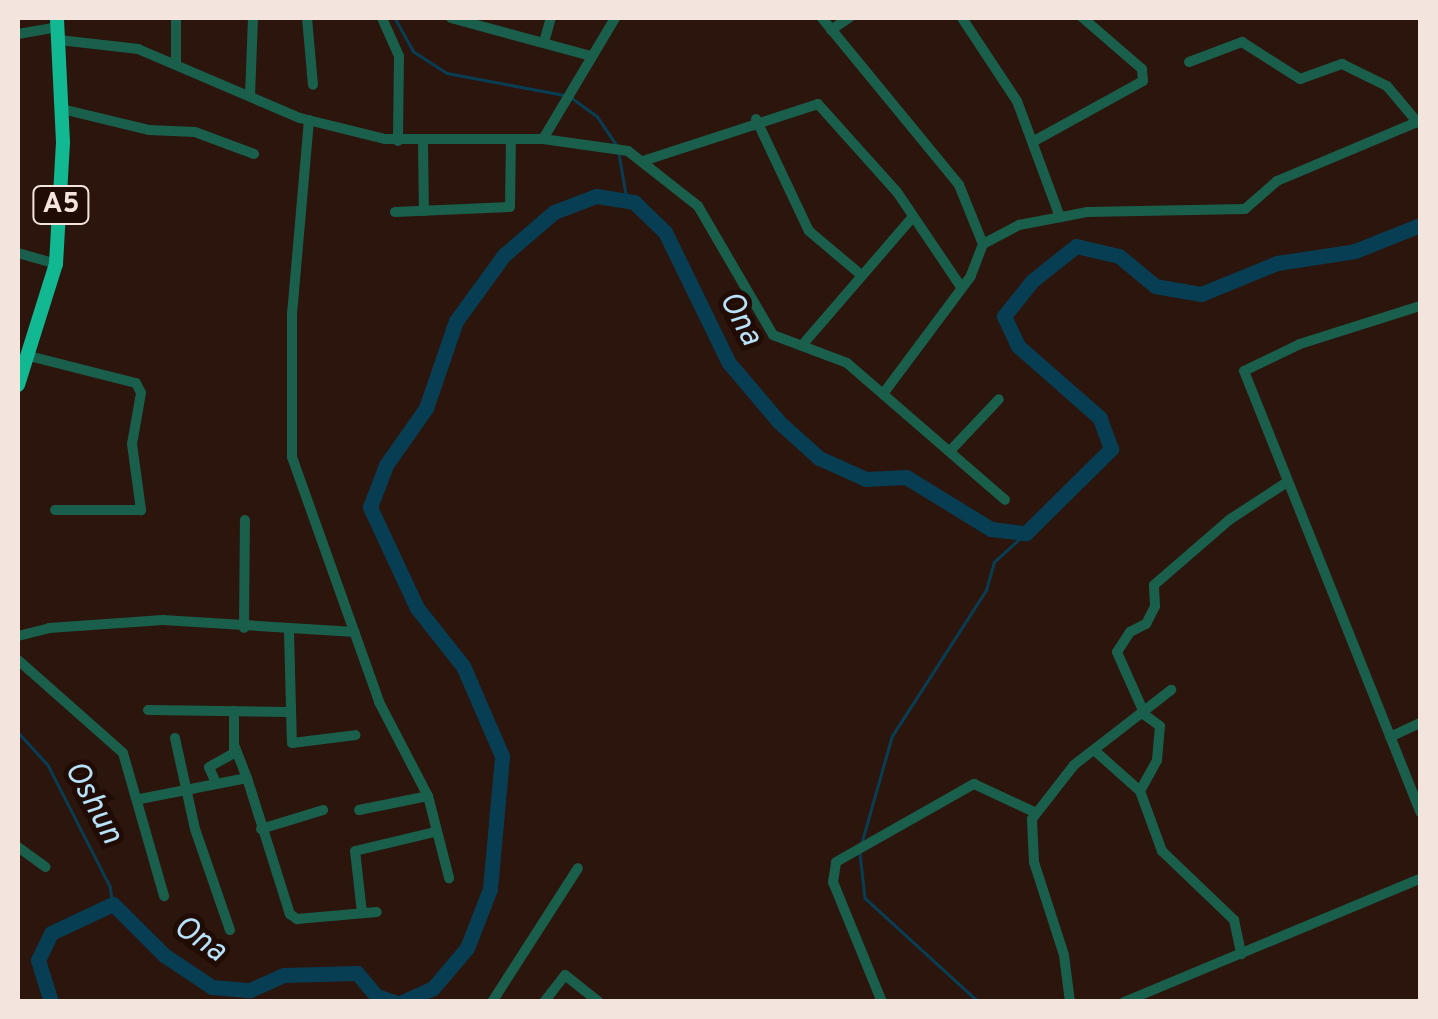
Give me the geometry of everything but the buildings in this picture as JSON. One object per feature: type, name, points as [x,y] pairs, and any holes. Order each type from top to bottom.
[{"type":"highway","name":"A5","points":[[18,385],[56,264],[62,109],[58,28]]},
{"type":"street","points":[[176,18],[176,62]]},
{"type":"street","points":[[250,96],[252,18]]},
{"type":"street","points":[[307,18],[313,84]]},
{"type":"street","points":[[382,18],[399,56],[398,141]]},
{"type":"street","points":[[451,18],[591,56]]},
{"type":"street","points":[[544,42],[551,18]]},
{"type":"street","points":[[544,139],[615,18]]},
{"type":"street","points":[[822,18],[959,185],[983,244],[978,266],[884,394]]},
{"type":"street","points":[[831,30],[849,18]]},
{"type":"street","points":[[962,18],[1036,140],[1060,216]]},
{"type":"street","points":[[1036,140],[1144,81],[1142,69],[1083,18]]},
{"type":"street","points":[[18,34],[58,28],[127,47],[176,62],[309,120],[398,141],[544,139],[618,147],[646,160],[698,206],[773,335],[804,343],[847,363],[1006,500]]},
{"type":"street","points":[[983,244],[1010,228],[1060,216],[1129,208],[1245,209],[1277,180],[1419,122],[1386,86],[1342,64],[1300,79],[1242,42],[1189,62]]},
{"type":"street","points":[[646,160],[756,119],[805,105],[823,107],[962,287]]},
{"type":"street","points":[[62,109],[149,130],[195,132],[254,154]]},
{"type":"street","points":[[756,119],[809,230],[860,274]]},
{"type":"street","points":[[309,120],[292,313],[292,457],[379,702],[428,796],[434,832],[449,878]]},
{"type":"street","points":[[395,212],[513,204],[511,139]]},
{"type":"street","points":[[423,143],[424,211]]},
{"type":"street","points":[[804,343],[912,218]]},
{"type":"street","points":[[18,253],[56,264]]},
{"type":"street","points":[[1420,306],[1244,369],[1420,812]]},
{"type":"street","points":[[18,341],[31,350],[136,383],[141,393],[132,444],[141,510],[55,510]]},
{"type":"street","points":[[950,451],[999,399]]},
{"type":"street","points":[[1140,792],[1160,737],[1157,720],[1145,715],[1117,652],[1130,632],[1146,624],[1155,606],[1154,585],[1229,520],[1287,482]]},
{"type":"street","points":[[244,628],[245,520]]},
{"type":"street","points":[[18,636],[49,628],[163,620],[288,632],[355,632]]},
{"type":"street","points":[[288,632],[292,743],[356,736]]},
{"type":"street","points":[[18,660],[110,738],[140,799],[164,896]]},
{"type":"street","points":[[1070,1002],[1064,955],[1034,862],[1034,812],[1094,750],[1145,715],[1171,690]]},
{"type":"street","points":[[148,710],[288,712]]},
{"type":"street","points":[[234,710],[236,747],[290,914],[297,919],[377,912]]},
{"type":"street","points":[[1390,737],[1420,723]]},
{"type":"street","points":[[175,738],[184,788],[230,930]]},
{"type":"street","points":[[216,783],[210,764],[236,747]]},
{"type":"street","points":[[1094,750],[1140,792],[1157,844],[1234,920],[1241,954]]},
{"type":"street","points":[[140,799],[246,778]]},
{"type":"street","points":[[882,1002],[833,882],[836,862],[976,783],[1034,812]]},
{"type":"street","points":[[360,810],[428,796]]},
{"type":"street","points":[[260,828],[323,810]]},
{"type":"street","points":[[362,913],[355,851],[434,832]]},
{"type":"street","points":[[18,847],[46,867]]},
{"type":"street","points":[[492,1002],[578,868]]},
{"type":"street","points":[[1124,1002],[1420,879]]},
{"type":"street","points":[[544,1002],[565,975],[598,1002]]},
{"type":"waterway","points":[[395,18],[413,51],[447,73],[565,95]]},
{"type":"waterway","points":[[572,98],[597,116],[617,146]]},
{"type":"waterway","points":[[619,154],[627,200]]},
{"type":"waterway","name":"Ona","points":[[402,1002],[433,988],[467,948],[490,889],[502,756],[463,666],[417,608],[370,507],[386,465],[426,408],[456,321],[504,255],[554,212],[596,196],[634,202],[665,232],[729,363],[779,422],[819,458],[866,479],[906,477],[991,529],[1026,533],[1111,449],[1100,418],[1018,346],[1004,316],[1032,281],[1076,246],[1119,256],[1155,286],[1201,294],[1277,263],[1355,251],[1420,225]]},
{"type":"waterway","points":[[862,841],[892,736],[986,590],[994,562],[1026,533]]},
{"type":"waterway","name":"Oshun","points":[[18,732],[48,765],[110,886],[113,904]]},
{"type":"waterway","points":[[860,853],[865,898],[979,1002]]},
{"type":"waterway","name":"Ona","points":[[51,1002],[38,960],[51,933],[113,904],[164,955],[212,987],[250,990],[284,975],[357,973],[376,996],[394,1002]]}]
